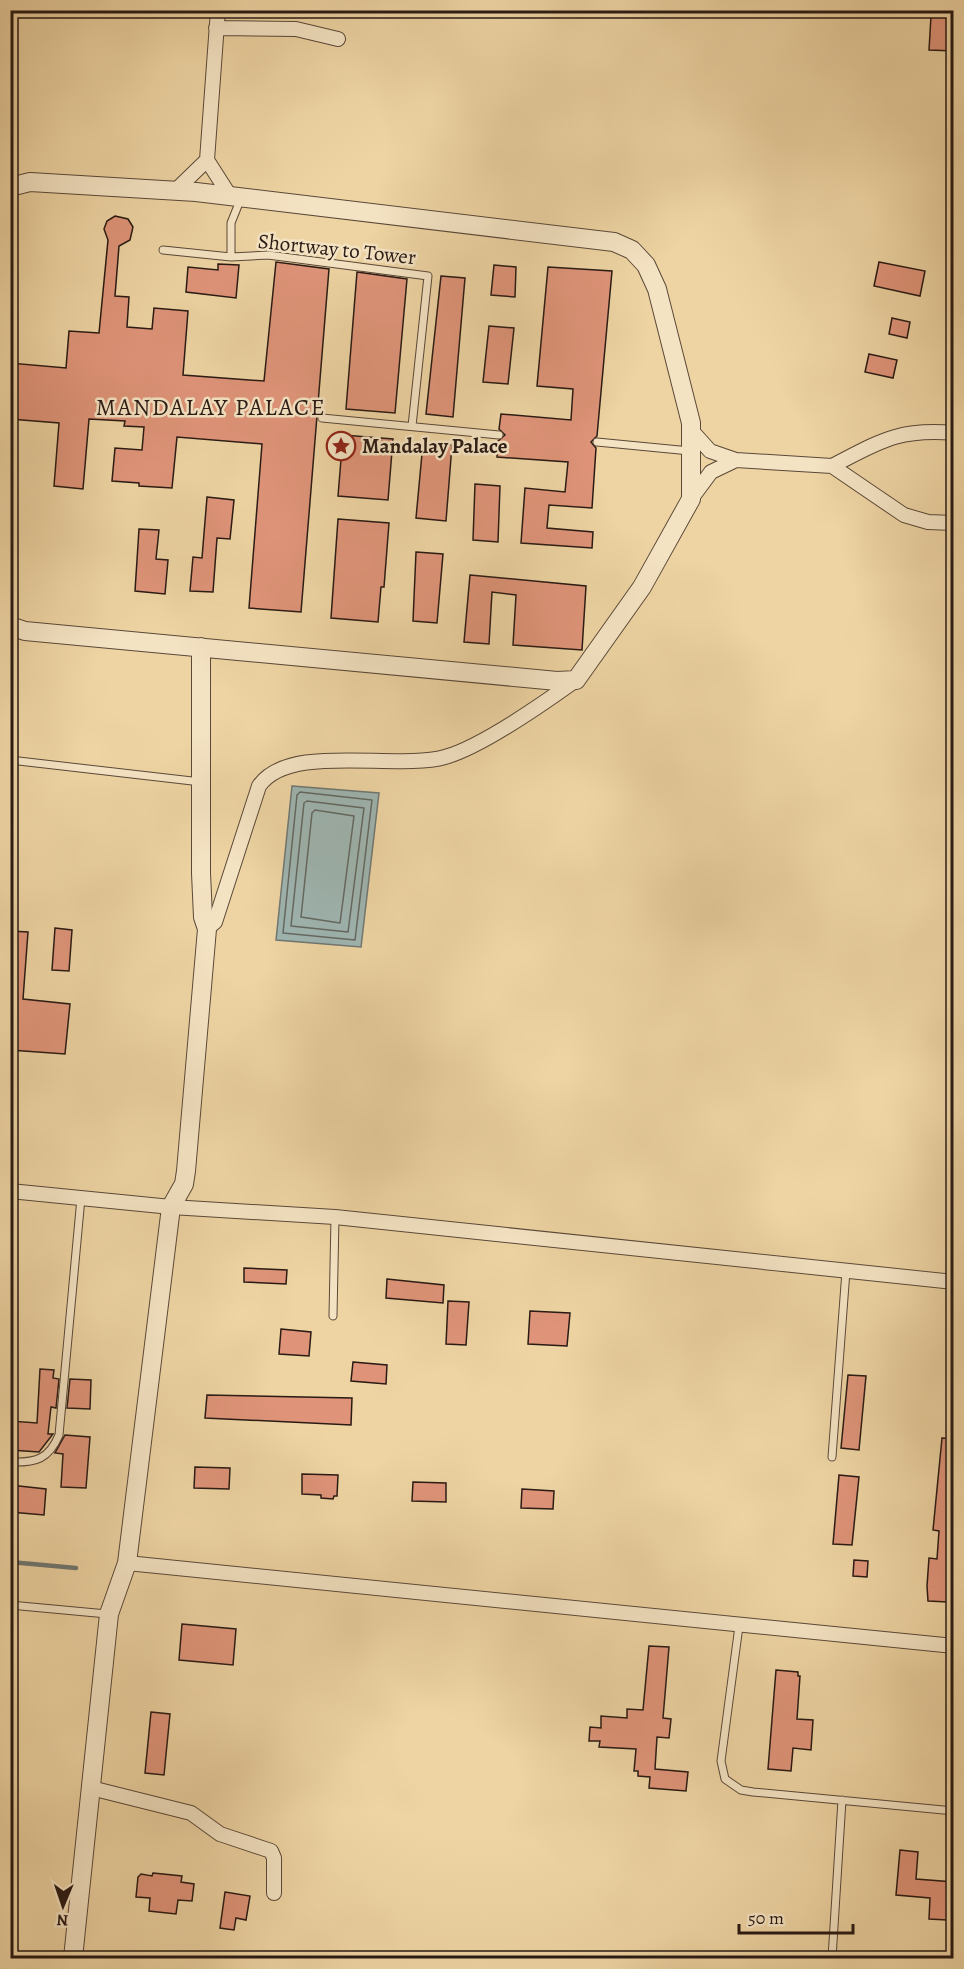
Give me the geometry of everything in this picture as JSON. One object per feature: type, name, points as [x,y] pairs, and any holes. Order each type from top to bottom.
[{"type":"street","points":[[218,10],[207,160],[235,197]]},
{"type":"street","points":[[216,28],[296,29],[338,39]]},
{"type":"street","points":[[175,191],[207,160]]},
{"type":"street","points":[[10,187],[30,183],[175,191],[235,197],[580,237],[614,242],[632,250],[646,265],[657,289],[692,431],[691,499]]},
{"type":"street","points":[[692,431],[710,451],[736,460],[832,466],[904,515],[928,522],[954,523]]},
{"type":"street","points":[[832,466],[886,438],[912,433],[954,433]]},
{"type":"street","points":[[207,930],[214,922],[259,786],[270,773],[277,768],[302,763],[422,761],[445,757],[488,736],[576,680],[642,587],[691,499],[711,472],[736,460]]},
{"type":"street","points":[[10,626],[25,631],[557,681],[576,680]]},
{"type":"street","points":[[74,1959],[110,1614],[127,1563],[171,1207],[184,1184],[186,1171],[207,930],[202,906],[201,647]]},
{"type":"street","points":[[10,1191],[171,1207],[335,1217],[954,1282]]},
{"type":"street","points":[[127,1563],[954,1646]]},
{"type":"street","points":[[91,1788],[191,1813],[220,1834],[271,1851],[274,1858],[273,1893]]},
{"type":"lane","points":[[231,257],[231,223],[235,197]]},
{"type":"lane","name":"Shortway to Tower","points":[[162,250],[231,257],[268,255],[428,276],[412,426]]},
{"type":"lane","points":[[321,418],[499,435]]},
{"type":"lane","points":[[597,442],[693,452]]},
{"type":"lane","points":[[10,760],[201,782]]},
{"type":"lane","points":[[10,1462],[31,1463],[47,1456],[59,1435],[81,1198]]},
{"type":"lane","points":[[333,1316],[335,1217]]},
{"type":"lane","points":[[832,1457],[846,1271]]},
{"type":"lane","points":[[10,1605],[110,1614]]},
{"type":"lane","points":[[740,1626],[721,1761],[725,1779],[741,1790],[954,1811]]},
{"type":"lane","points":[[832,1959],[842,1800]]},
{"type":"water","points":[[292,786],[379,793],[361,947],[276,940]]},
{"type":"building","points":[[931,16],[954,18],[954,51],[929,50]]},
{"type":"building","points":[[115,216],[128,219],[133,227],[130,240],[119,246],[115,296],[129,297],[127,327],[152,329],[154,308],[188,311],[183,375],[264,381],[276,262],[329,269],[301,612],[249,608],[262,444],[177,437],[172,488],[139,486],[139,483],[112,481],[115,448],[142,450],[144,427],[124,426],[125,421],[89,419],[83,489],[54,486],[59,423],[10,419],[10,363],[66,368],[69,331],[99,333],[108,240],[104,229],[107,221]]},
{"type":"building","points":[[879,262],[925,271],[920,296],[874,286]]},
{"type":"building","points":[[218,264],[239,265],[236,298],[186,292],[188,267],[218,270]]},
{"type":"building","points":[[494,265],[516,267],[515,297],[491,295]]},
{"type":"building","points":[[548,267],[612,271],[597,436],[591,442],[596,448],[592,508],[549,505],[547,528],[593,532],[592,548],[521,543],[525,488],[565,492],[568,462],[497,457],[498,441],[505,435],[499,429],[501,414],[571,420],[573,389],[537,386]]},
{"type":"building","points":[[357,272],[407,279],[395,413],[346,409]]},
{"type":"building","points":[[441,276],[465,278],[453,417],[426,414]]},
{"type":"building","points":[[892,318],[910,322],[907,338],[889,334]]},
{"type":"building","points":[[489,326],[514,328],[508,384],[483,382]]},
{"type":"building","points":[[869,354],[897,360],[893,378],[865,372]]},
{"type":"building","points":[[343,435],[393,439],[388,500],[338,496]]},
{"type":"building","points":[[423,443],[452,445],[446,521],[416,518]]},
{"type":"building","points":[[475,484],[500,486],[498,542],[473,540]]},
{"type":"building","points":[[207,497],[234,500],[230,539],[217,538],[213,592],[190,591],[193,557],[202,558]]},
{"type":"building","points":[[338,519],[389,523],[384,587],[381,587],[378,622],[331,618]]},
{"type":"building","points":[[139,529],[159,530],[156,559],[168,560],[165,594],[135,591]]},
{"type":"building","points":[[416,552],[443,554],[437,623],[413,621]]},
{"type":"building","points":[[470,575],[586,586],[582,650],[513,645],[516,595],[492,592],[489,644],[464,642]]},
{"type":"building","points":[[55,928],[72,930],[69,971],[52,970]]},
{"type":"building","points":[[10,931],[28,932],[23,999],[70,1004],[65,1054],[10,1050]]},
{"type":"building","points":[[244,1268],[287,1270],[286,1284],[244,1282]]},
{"type":"building","points":[[387,1279],[444,1285],[443,1303],[386,1298]]},
{"type":"building","points":[[448,1301],[469,1302],[466,1345],[446,1344]]},
{"type":"building","points":[[530,1311],[570,1313],[567,1346],[528,1344]]},
{"type":"building","points":[[281,1329],[311,1332],[309,1356],[279,1354]]},
{"type":"building","points":[[353,1362],[387,1365],[386,1384],[351,1381]]},
{"type":"building","points":[[40,1369],[54,1370],[53,1378],[59,1379],[56,1408],[51,1407],[48,1434],[53,1434],[39,1452],[10,1450],[10,1421],[37,1423]]},
{"type":"building","points":[[848,1375],[866,1376],[859,1450],[841,1448]]},
{"type":"building","points":[[70,1379],[91,1380],[90,1409],[67,1408]]},
{"type":"building","points":[[207,1395],[352,1398],[351,1425],[205,1418]]},
{"type":"building","points":[[65,1435],[90,1437],[86,1488],[61,1487],[63,1454],[55,1453]]},
{"type":"building","points":[[942,1438],[954,1439],[954,1532],[951,1562],[954,1562],[954,1589],[949,1589],[948,1602],[928,1601],[927,1586],[929,1558],[937,1559],[939,1531],[933,1530]]},
{"type":"building","points":[[195,1467],[230,1468],[229,1489],[194,1488]]},
{"type":"building","points":[[302,1474],[338,1475],[337,1496],[333,1499],[321,1498],[321,1495],[302,1494]]},
{"type":"building","points":[[839,1475],[859,1477],[852,1545],[833,1544]]},
{"type":"building","points":[[413,1482],[446,1483],[446,1502],[412,1501]]},
{"type":"building","points":[[10,1485],[46,1489],[44,1515],[10,1512]]},
{"type":"building","points":[[522,1489],[554,1491],[553,1509],[521,1508]]},
{"type":"building","points":[[854,1560],[868,1561],[867,1577],[853,1576]]},
{"type":"building","points":[[182,1624],[236,1629],[233,1665],[179,1660]]},
{"type":"building","points":[[649,1646],[669,1647],[663,1718],[671,1719],[669,1738],[657,1737],[655,1769],[688,1772],[686,1791],[649,1788],[650,1777],[638,1776],[638,1771],[634,1771],[636,1749],[599,1747],[600,1741],[589,1741],[590,1727],[601,1728],[601,1716],[627,1718],[627,1709],[643,1710]]},
{"type":"building","points":[[776,1670],[798,1672],[800,1676],[797,1719],[813,1720],[811,1750],[793,1748],[791,1771],[768,1769]]},
{"type":"building","points":[[151,1712],[170,1714],[164,1775],[145,1773]]},
{"type":"building","points":[[900,1850],[918,1852],[916,1879],[954,1882],[954,1901],[948,1900],[947,1920],[929,1919],[930,1898],[896,1895]]},
{"type":"building","points":[[153,1873],[182,1876],[181,1882],[194,1884],[192,1901],[178,1900],[176,1914],[149,1911],[150,1898],[136,1897],[138,1877],[141,1874],[152,1876]]},
{"type":"building","points":[[225,1892],[250,1896],[246,1920],[236,1918],[234,1930],[220,1928]]},
{"type":"waterway","points":[[10,1562],[76,1568]]},
{"type":"place","name":"Mandalay Palace","points":[[341,446]]},
{"type":"district","name":"MANDALAY PALACE","points":[[211,407]]}]
